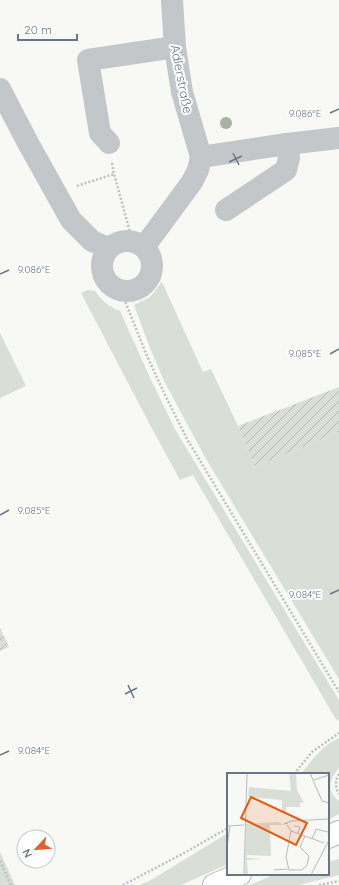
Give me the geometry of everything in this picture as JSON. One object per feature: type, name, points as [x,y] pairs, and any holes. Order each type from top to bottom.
[{"type":"main road","points":[[329,837],[339,832]]},
{"type":"main road","points":[[329,848],[339,847]]},
{"type":"main road","points":[[214,885],[238,875]]},
{"type":"street","name":"Adlerstraße","points":[[172,0],[175,47],[182,92],[201,157]]},
{"type":"street","points":[[109,143],[100,133],[88,60],[175,47]]},
{"type":"street","points":[[0,89],[28,144],[71,220],[92,241],[108,248]]},
{"type":"street","points":[[138,244],[192,182],[198,170],[201,157],[339,138]]},
{"type":"street","points":[[226,210],[286,170],[289,158],[287,144]]},
{"type":"street","points":[[120,242],[138,244],[150,255],[152,264],[151,274],[147,282],[140,288],[130,292],[121,291],[111,286],[104,278],[101,268],[103,257],[108,248],[120,242]]},
{"type":"path","points":[[109,143],[114,174],[138,244]]},
{"type":"path","points":[[77,186],[114,174]]},
{"type":"path","points":[[121,291],[147,356],[187,439],[339,692]]},
{"type":"path","points":[[295,773],[312,752],[339,733]]},
{"type":"path","points":[[339,774],[336,784],[339,794]]},
{"type":"path","points":[[123,885],[227,829]]},
{"type":"path","points":[[0,861],[11,885]]},
{"type":"path","points":[[319,885],[339,881]]},
{"type":"shaded area","points":[[162,282],[203,372],[211,369],[238,426],[255,467],[339,432],[339,679],[206,459],[164,381],[134,305],[150,297]]},
{"type":"shaded area","points":[[88,290],[95,291],[106,303],[120,311],[176,431],[339,700],[339,719],[337,721],[193,475],[180,480],[81,293]]},
{"type":"shaded area","points":[[0,333],[26,386],[0,398]]},
{"type":"shaded area","points":[[339,387],[339,432],[255,467],[238,426]]},
{"type":"shaded area","points":[[0,628],[9,647],[0,651]]},
{"type":"shaded area","points":[[339,738],[339,768],[333,776],[330,785],[332,793],[339,801],[339,814],[329,819],[329,773],[302,773],[314,758],[333,741]]},
{"type":"shaded area","points":[[227,834],[227,864],[181,885],[140,885],[151,880]]},
{"type":"shaded area","points":[[0,852],[15,885],[0,885]]},
{"type":"shaded area","points":[[339,859],[339,875],[299,885],[250,885],[274,875],[329,875],[329,862]]}]
